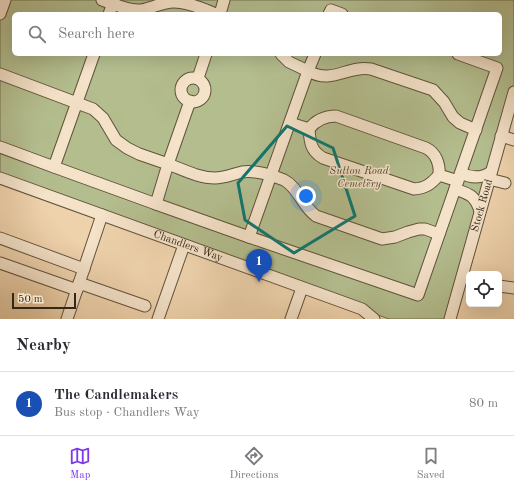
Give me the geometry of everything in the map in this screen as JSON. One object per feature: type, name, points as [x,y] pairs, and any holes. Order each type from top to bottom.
[{"type":"street","points":[[0,14],[5,0]]},
{"type":"street","points":[[102,0],[112,6],[141,10],[164,2],[176,2],[188,4],[210,12]]},
{"type":"street","points":[[221,12],[224,0]]},
{"type":"street","points":[[54,167],[93,56]]},
{"type":"street","points":[[198,78],[205,56]]},
{"type":"street","points":[[283,56],[289,62],[315,75],[331,76],[356,68],[364,68],[427,88],[438,95],[453,117],[460,123],[476,130]]},
{"type":"street","points":[[249,237],[314,56]]},
{"type":"street","points":[[0,147],[156,204],[418,296],[498,68],[464,56]]},
{"type":"street","points":[[0,74],[93,109],[103,118],[116,140],[126,148],[139,154],[204,177],[217,178],[250,171],[259,172],[283,180],[291,185],[309,211],[316,216],[374,237],[382,239],[395,237],[419,229],[439,234]]},
{"type":"street","points":[[189,78],[198,78],[205,86],[205,93],[202,98],[198,101],[190,101],[184,98],[181,89],[182,84],[189,78]]},
{"type":"street","name":"Stock Road","points":[[450,319],[465,279],[480,211],[514,92]]},
{"type":"street","points":[[156,204],[190,101]]},
{"type":"street","points":[[336,116],[426,148],[430,150],[434,156],[439,168],[439,175],[427,186],[414,189],[323,158],[316,154],[312,148],[310,129],[324,117],[336,116]]},
{"type":"street","points":[[290,123],[310,129]]},
{"type":"street","points":[[501,136],[514,140]]},
{"type":"street","points":[[439,175],[458,181],[468,194],[475,198],[480,211]]},
{"type":"street","points":[[458,181],[468,177],[490,175],[505,183]]},
{"type":"street","name":"Chandlers Way","points":[[0,178],[362,310],[374,319]]},
{"type":"street","points":[[67,319],[102,215]]},
{"type":"street","points":[[0,238],[84,269]]},
{"type":"street","points":[[158,319],[184,245]]},
{"type":"street","points":[[0,262],[145,306]]},
{"type":"street","points":[[502,286],[514,288]]},
{"type":"street","points":[[291,319],[302,288]]},
{"type":"highlighted area","points":[[287,126],[333,148],[355,216],[294,253],[245,220],[238,183]]},
{"type":"green space","name":"Sutton Road Cemetery","points":[[0,0],[514,0],[514,92],[450,319],[389,319],[0,178]]},
{"type":"place","name":"The Candlemakers","points":[[259,282]]}]
